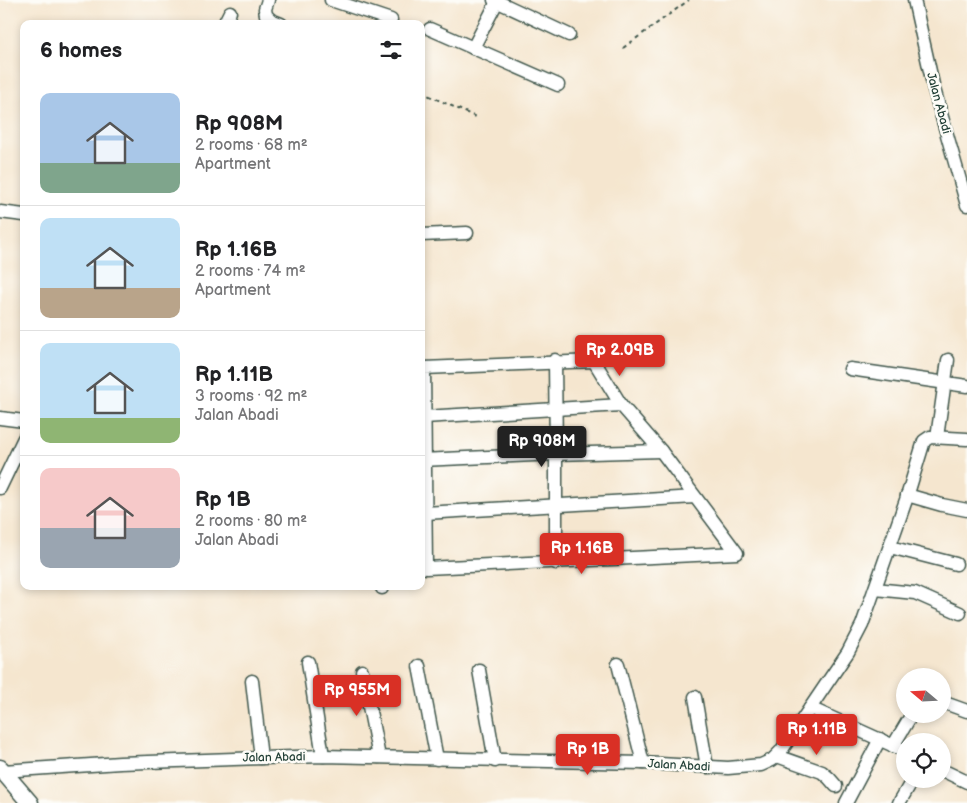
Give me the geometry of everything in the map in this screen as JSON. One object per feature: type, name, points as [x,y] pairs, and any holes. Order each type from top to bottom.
[{"type":"main road","points":[[1,769],[30,803]]},
{"type":"street","points":[[268,0],[265,9],[266,15],[271,20]]},
{"type":"street","points":[[331,0],[391,20]]},
{"type":"street","points":[[473,48],[496,0],[569,35]]},
{"type":"street","name":"Jalan Abadi","points":[[914,0],[934,89],[967,205]]},
{"type":"street","points":[[226,20],[230,12]]},
{"type":"street","points":[[430,29],[558,85]]},
{"type":"street","points":[[0,212],[20,214]]},
{"type":"street","points":[[425,235],[467,233]]},
{"type":"street","points":[[936,437],[948,360]]},
{"type":"street","points":[[555,361],[556,563]]},
{"type":"street","points":[[425,368],[555,361],[594,361],[620,405],[661,451],[696,497],[737,553],[426,568],[425,513],[696,497]]},
{"type":"street","points":[[850,369],[967,386]]},
{"type":"street","points":[[425,417],[620,405]]},
{"type":"street","points":[[0,418],[20,421]]},
{"type":"street","points":[[836,786],[822,772],[777,756],[854,641],[862,625],[890,547],[924,441],[930,437],[967,439]]},
{"type":"street","points":[[0,488],[20,448]]},
{"type":"street","points":[[425,460],[661,451]]},
{"type":"street","points":[[907,495],[967,510]]},
{"type":"street","points":[[890,547],[956,564]]},
{"type":"street","points":[[875,589],[915,593],[960,613]]},
{"type":"street","points":[[308,662],[323,756]]},
{"type":"street","points":[[618,664],[643,763]]},
{"type":"street","points":[[419,666],[437,759]]},
{"type":"street","points":[[480,670],[495,761]]},
{"type":"street","points":[[362,671],[379,758]]},
{"type":"street","points":[[252,681],[261,758]]},
{"type":"street","points":[[695,697],[708,767]]},
{"type":"street","points":[[951,705],[967,711]]},
{"type":"street","points":[[810,708],[896,748]]},
{"type":"street","points":[[893,746],[907,723]]},
{"type":"street","points":[[846,803],[880,739]]},
{"type":"street","name":"Jalan Abadi","points":[[1,769],[323,756],[751,767],[767,763],[777,756]]},
{"type":"street","points":[[951,774],[967,782]]},
{"type":"street","points":[[899,803],[908,788]]},
{"type":"path","points":[[623,48],[689,0]]},
{"type":"path","points":[[425,94],[478,118]]}]
